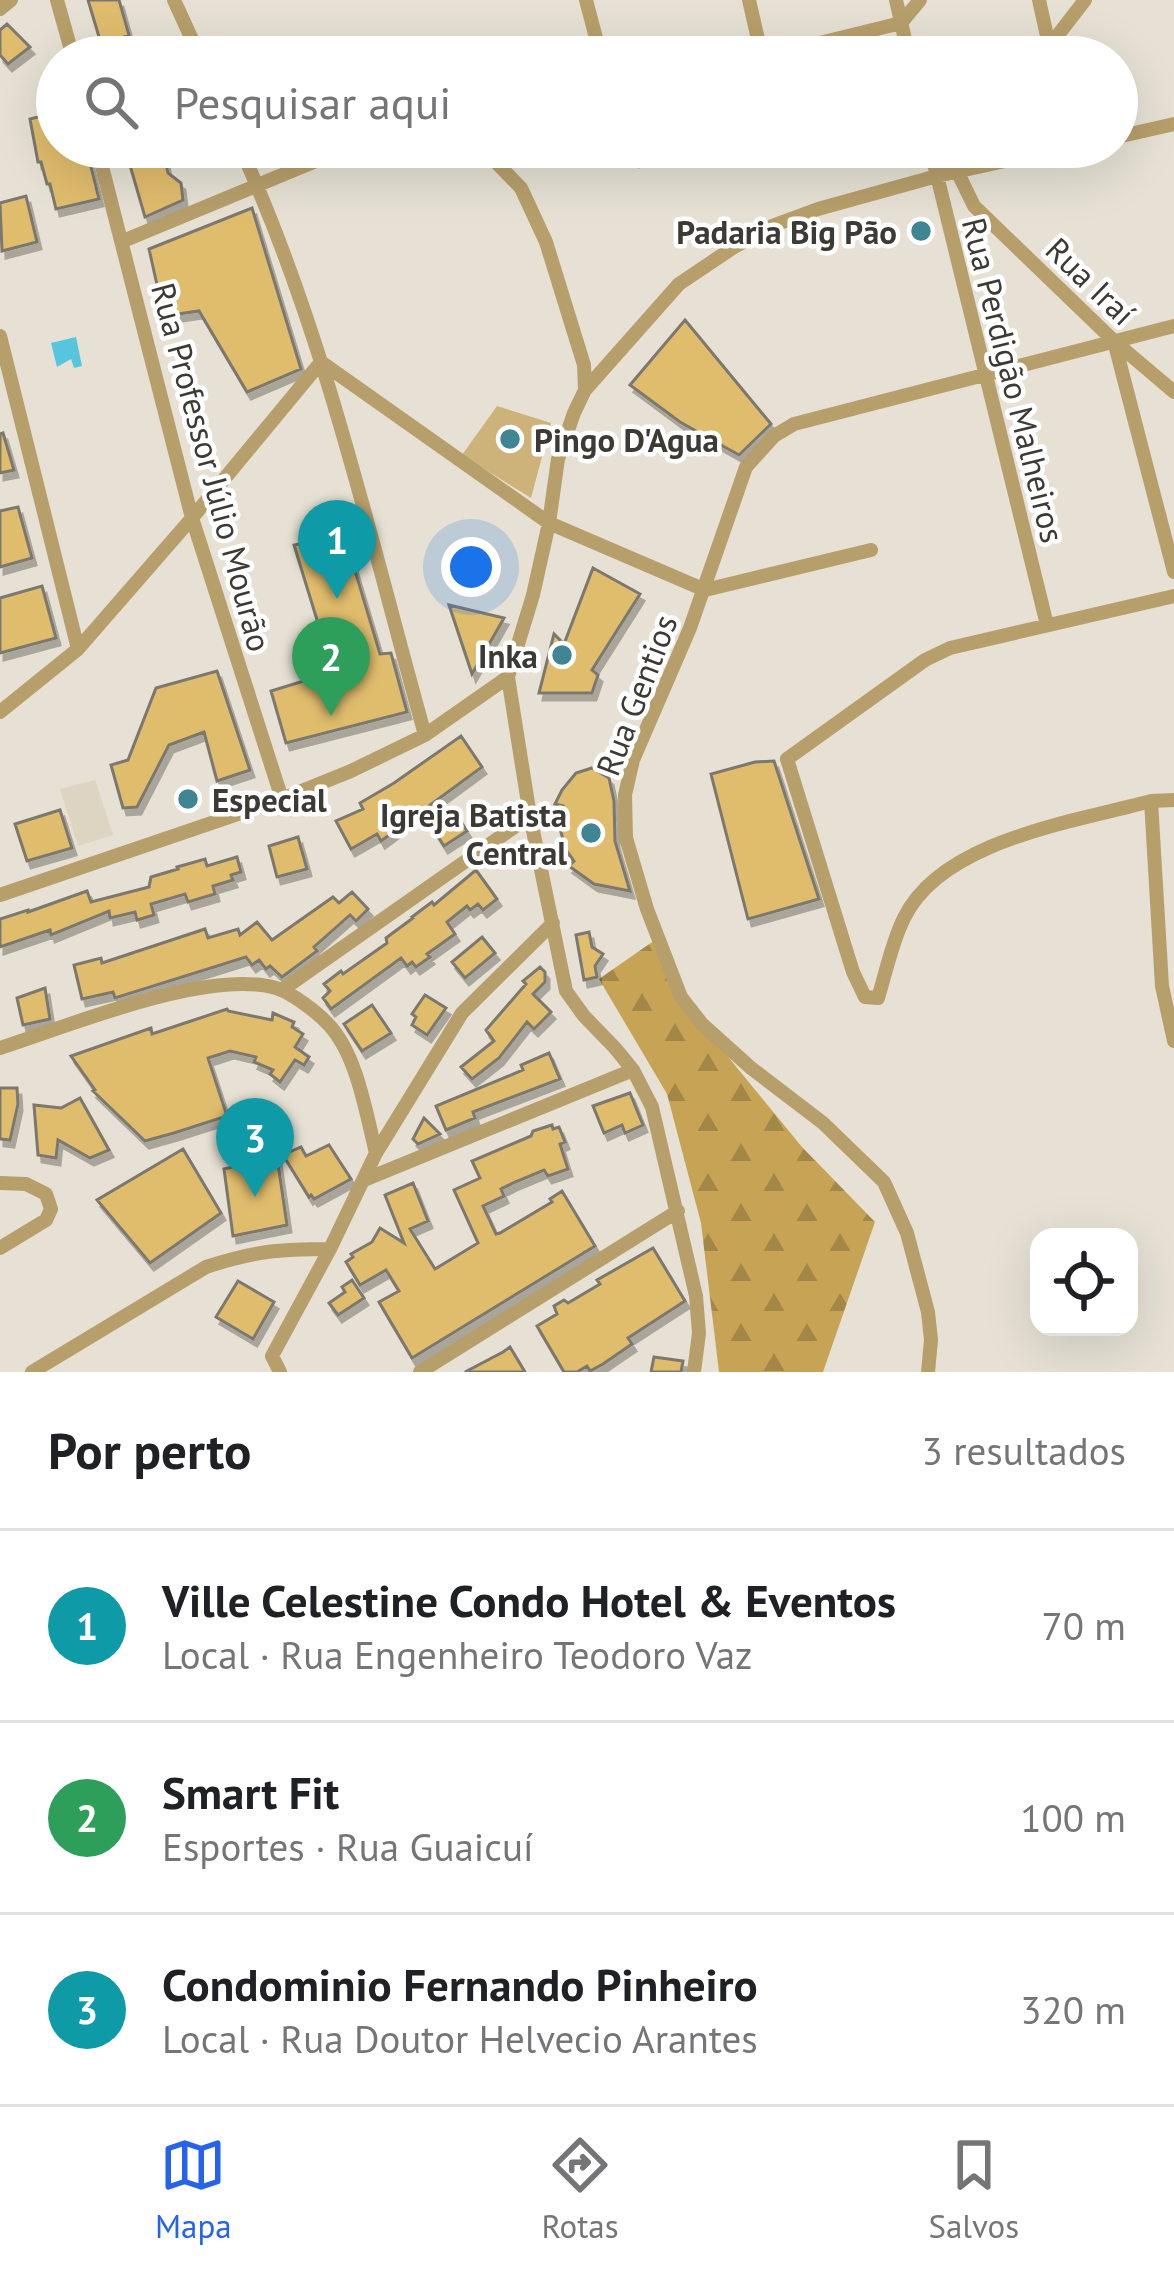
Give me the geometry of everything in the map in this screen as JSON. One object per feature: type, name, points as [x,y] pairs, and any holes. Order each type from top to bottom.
[{"type":"street","points":[[0,9],[11,0]]},
{"type":"street","points":[[57,0],[67,36]]},
{"type":"street","points":[[174,0],[190,36]]},
{"type":"street","points":[[586,0],[595,36]]},
{"type":"street","points":[[749,0],[757,36]]},
{"type":"street","points":[[896,0],[904,36]]},
{"type":"street","points":[[848,36],[901,23],[920,0]]},
{"type":"street","points":[[1039,0],[1043,36]]},
{"type":"street","points":[[1057,36],[1085,0]]},
{"type":"street","points":[[1138,132],[1174,124]]},
{"type":"street","name":"Rua Professor Júlio Mourão","points":[[103,168],[192,518],[282,799]]},
{"type":"street","points":[[250,168],[321,362],[424,735]]},
{"type":"street","points":[[123,241],[300,168]]},
{"type":"street","points":[[502,168],[521,188],[546,242],[584,365],[585,390]]},
{"type":"street","name":"Rua Perdigão Malheiros","points":[[935,168],[1047,626]]},
{"type":"street","points":[[694,1372],[696,1296],[652,1107],[632,1070],[566,991],[508,677],[533,595],[558,459],[585,390],[679,284],[772,226],[971,168]]},
{"type":"street","name":"Rua Iraí","points":[[957,171],[974,206],[1174,392]]},
{"type":"street","points":[[1076,351],[1090,318]]},
{"type":"street","name":"Rua Gentios","points":[[928,1372],[928,1312],[907,1233],[884,1182],[823,1123],[702,1024],[681,998],[646,909],[626,838],[625,795],[633,760],[705,590],[746,467],[774,436],[794,424],[1174,326]]},
{"type":"street","points":[[0,336],[78,649]]},
{"type":"street","points":[[1114,341],[1174,572]]},
{"type":"street","points":[[0,712],[78,649],[321,362]]},
{"type":"street","points":[[321,362],[549,523],[705,590],[871,550]]},
{"type":"street","points":[[1174,596],[950,648],[925,659],[787,759],[853,972],[865,997],[878,998],[904,917],[929,881],[990,844],[1151,801],[1174,800]]},
{"type":"street","points":[[0,895],[351,771],[424,735],[508,677]]},
{"type":"street","points":[[1151,801],[1162,986],[1174,1041]]},
{"type":"street","points":[[282,990],[530,815]]},
{"type":"street","points":[[280,1372],[272,1356],[376,1153],[462,1012],[554,923]]},
{"type":"street","points":[[0,1048],[209,985],[282,990],[328,1024],[344,1048],[376,1153]]},
{"type":"street","points":[[364,1180],[632,1070]]},
{"type":"street","points":[[0,1183],[26,1184],[46,1194],[51,1208],[46,1220],[0,1248]]},
{"type":"street","points":[[420,1372],[678,1210]]},
{"type":"street","points":[[32,1372],[206,1268],[272,1249],[330,1249]]},
{"type":"shaded area","name":"Pingo D'Agua","points":[[497,406],[551,423],[531,498],[462,455]]},
{"type":"shaded area","points":[[95,780],[113,835],[78,846],[60,789]]},
{"type":"green space","points":[[655,940],[684,1003],[802,1147],[875,1222],[823,1372],[719,1372],[701,1223],[667,1094],[599,979]]},
{"type":"water","points":[[76,337],[82,366],[74,368],[71,359],[57,367],[51,343]]},
{"type":"building","points":[[88,0],[119,0],[129,35],[99,36]]},
{"type":"building","points":[[7,24],[30,47],[8,64],[0,55],[0,30]]},
{"type":"building","points":[[36,117],[36,151],[30,119]]},
{"type":"building","points":[[43,168],[91,168],[99,199],[56,209]]},
{"type":"building","points":[[131,168],[167,168],[181,183],[183,200],[145,217]]},
{"type":"building","points":[[26,196],[37,242],[2,251],[0,203]]},
{"type":"building","points":[[252,208],[301,369],[247,392],[199,311],[164,316],[149,249]]},
{"type":"building","points":[[685,320],[771,424],[739,455],[680,422],[630,385]]},
{"type":"building","points":[[0,434],[14,470],[0,473]]},
{"type":"building","points":[[18,507],[32,558],[0,567],[0,511]]},
{"type":"building","points":[[344,534],[380,654],[391,653],[407,712],[286,743],[271,691],[333,672],[294,545]]},
{"type":"building","points":[[593,568],[640,594],[592,670],[598,675],[592,693],[539,693],[554,634],[564,644]]},
{"type":"building","points":[[42,586],[56,638],[0,653],[0,598]]},
{"type":"building","points":[[449,605],[504,618],[472,674]]},
{"type":"building","points":[[217,671],[250,770],[217,781],[204,732],[169,745],[137,807],[123,808],[111,765],[128,760],[156,688]]},
{"type":"building","points":[[461,736],[482,767],[381,841],[377,834],[351,849],[336,821],[363,809],[360,803]]},
{"type":"building","points":[[774,761],[819,899],[748,919],[711,774]]},
{"type":"building","name":"Igreja Batista Central","points":[[592,768],[609,778],[615,841],[630,891],[594,884],[569,866],[574,861],[560,829],[563,806],[555,804],[576,773]]},
{"type":"building","points":[[60,810],[72,848],[27,861],[15,824]]},
{"type":"building","points":[[456,814],[467,831],[444,846],[433,829]]},
{"type":"building","points":[[298,837],[307,869],[277,877],[269,846]]},
{"type":"building","points":[[237,857],[241,872],[213,886],[215,894],[188,902],[185,894],[151,904],[154,915],[137,920],[135,912],[110,918],[109,911],[51,935],[50,930],[0,947],[0,919],[87,891],[91,902],[149,887],[151,877],[177,867],[205,859],[207,866]]},
{"type":"building","points":[[476,870],[497,899],[483,910],[478,904],[470,910],[467,906],[447,922],[455,934],[416,967],[412,962],[407,966],[401,958],[331,1009],[323,998],[330,991],[324,984],[387,943],[386,938]]},
{"type":"building","points":[[352,892],[368,909],[356,921],[350,915],[314,947],[317,951],[282,977],[259,960],[252,965],[246,957],[115,998],[113,992],[82,999],[74,965],[101,958],[102,963],[205,929],[208,938],[238,929],[240,935],[257,922],[272,940],[333,897],[339,903]]},
{"type":"building","points":[[589,932],[592,947],[603,954],[595,966],[597,977],[584,980],[576,935]]},
{"type":"building","points":[[482,937],[495,953],[465,978],[452,962]]},
{"type":"building","points":[[540,967],[545,982],[533,994],[551,1012],[534,1029],[527,1022],[499,1058],[472,1079],[461,1067],[494,1041],[486,1030],[526,984],[523,981]]},
{"type":"building","points":[[45,988],[50,1019],[23,1025],[17,998]]},
{"type":"building","points":[[425,995],[446,1008],[427,1035],[412,1025],[416,1017],[412,1014]]},
{"type":"building","points":[[372,1005],[391,1033],[362,1051],[344,1024]]},
{"type":"building","points":[[227,1009],[272,1020],[273,1013],[294,1022],[292,1027],[303,1034],[295,1047],[309,1057],[304,1065],[295,1060],[280,1082],[270,1074],[273,1070],[254,1062],[256,1057],[230,1051],[208,1058],[227,1116],[174,1133],[145,1141],[93,1091],[71,1056],[151,1028],[152,1034]]},
{"type":"building","points":[[549,1053],[560,1079],[473,1112],[475,1118],[446,1130],[436,1106],[523,1070],[521,1065]]},
{"type":"building","points":[[0,1088],[17,1088],[10,1140],[0,1139]]},
{"type":"building","points":[[630,1093],[643,1125],[625,1133],[622,1125],[604,1133],[593,1106]]},
{"type":"building","points":[[80,1098],[109,1150],[90,1158],[58,1140],[56,1158],[38,1155],[34,1105],[61,1108]]},
{"type":"building","points":[[424,1118],[440,1134],[418,1144],[413,1139]]},
{"type":"building","points":[[552,1125],[559,1127],[565,1142],[560,1144],[568,1169],[548,1176],[544,1170],[515,1182],[501,1189],[504,1196],[483,1206],[496,1234],[552,1202],[562,1191],[595,1246],[412,1358],[379,1302],[399,1291],[386,1270],[360,1285],[346,1262],[372,1242],[380,1228],[404,1243],[385,1195],[413,1183],[428,1221],[410,1229],[435,1269],[478,1243],[454,1190],[480,1178],[472,1161]]},
{"type":"building","points":[[329,1145],[351,1179],[314,1199],[283,1155],[301,1147],[306,1156]]},
{"type":"building","points":[[183,1149],[221,1213],[150,1263],[97,1200]]},
{"type":"building","points":[[277,1157],[287,1225],[233,1236],[224,1169]]},
{"type":"building","points":[[653,1248],[685,1301],[628,1338],[632,1344],[603,1364],[590,1371],[587,1366],[564,1372],[537,1326],[557,1314],[554,1306],[564,1300],[568,1303]]},
{"type":"building","points":[[352,1280],[364,1298],[338,1315],[329,1303]]},
{"type":"building","points":[[238,1281],[274,1302],[253,1339],[216,1317]]},
{"type":"building","points":[[510,1347],[525,1372],[465,1372],[503,1352]]},
{"type":"building","points":[[654,1357],[683,1361],[681,1372],[651,1372]]},
{"type":"place","name":"Padaria Big Pão","points":[[921,231]]},
{"type":"place","name":"Pingo D'Agua","points":[[510,439]]},
{"type":"place","name":"Ville Celestine Condo Hotel & Eventos","points":[[337,599]]},
{"type":"place","name":"Inka","points":[[562,655]]},
{"type":"place","name":"Smart Fit","points":[[331,716]]},
{"type":"place","name":"Especial","points":[[188,799]]},
{"type":"place","name":"Igreja Batista Central","points":[[591,833]]},
{"type":"place","name":"Condominio Fernando Pinheiro","points":[[255,1197]]}]
